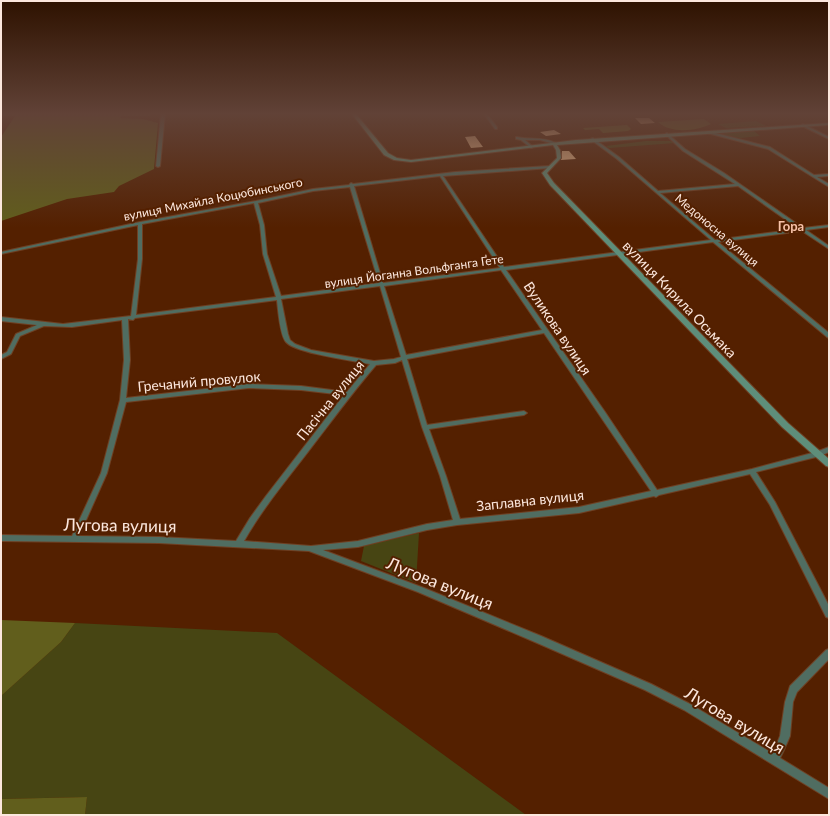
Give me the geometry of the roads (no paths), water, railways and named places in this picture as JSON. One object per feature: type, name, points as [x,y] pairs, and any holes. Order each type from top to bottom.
[{"type":"main road","points":[[384,152],[390,157],[404,161],[444,158],[487,152]]},
{"type":"main road","points":[[549,167],[558,158],[558,152]]},
{"type":"main road","name":"вулиця Кирила Осьмака","points":[[549,167],[544,172],[546,176],[619,254],[785,425],[829,464]]},
{"type":"street","points":[[158,166],[159,152]]},
{"type":"street","name":"Медоносна вулиця","points":[[610,152],[714,241],[829,336]]},
{"type":"street","points":[[687,152],[829,248]]},
{"type":"street","points":[[775,152],[829,186]]},
{"type":"street","name":"вулиця Михайла Коцюбинського","points":[[1,253],[140,223],[351,184],[441,175],[549,167]]},
{"type":"street","name":"Вуликова вулиця","points":[[441,175],[472,224],[656,494]]},
{"type":"street","points":[[813,176],[829,175]]},
{"type":"street","points":[[351,184],[425,427],[443,476],[457,522]]},
{"type":"street","points":[[657,192],[738,185]]},
{"type":"street","name":"Пасічна вулиця","points":[[239,543],[248,527],[275,490],[348,394],[374,363],[310,351],[293,345],[288,341],[285,334],[279,299],[266,254],[262,225],[256,202]]},
{"type":"street","points":[[133,318],[140,259],[140,223]]},
{"type":"street","name":"вулиця Йоганна Вольфганга Ґете","points":[[1,319],[63,326],[126,319],[829,226]]},
{"type":"street","points":[[74,539],[104,473],[123,400],[127,360],[126,319]]},
{"type":"street","points":[[1,357],[9,353],[18,335],[43,324]]},
{"type":"street","points":[[374,363],[546,331]]},
{"type":"street","name":"Гречаний провулок","points":[[123,400],[249,386],[301,388],[348,394]]},
{"type":"street","points":[[425,427],[524,413]]},
{"type":"street","name":"Заплавна вулиця","points":[[309,548],[358,544],[427,527],[457,522],[579,510],[656,494],[752,471],[818,454],[829,449]]},
{"type":"street","points":[[752,471],[773,504],[829,614]]},
{"type":"street","name":"Лугова вулиця","points":[[1,538],[239,543],[309,548],[436,596],[538,638],[648,687],[687,707],[829,794]]},
{"type":"street","points":[[773,760],[780,749],[785,736],[789,702],[793,689],[829,653]]},
{"type":"district","name":"Гора","points":[[791,226]]}]
